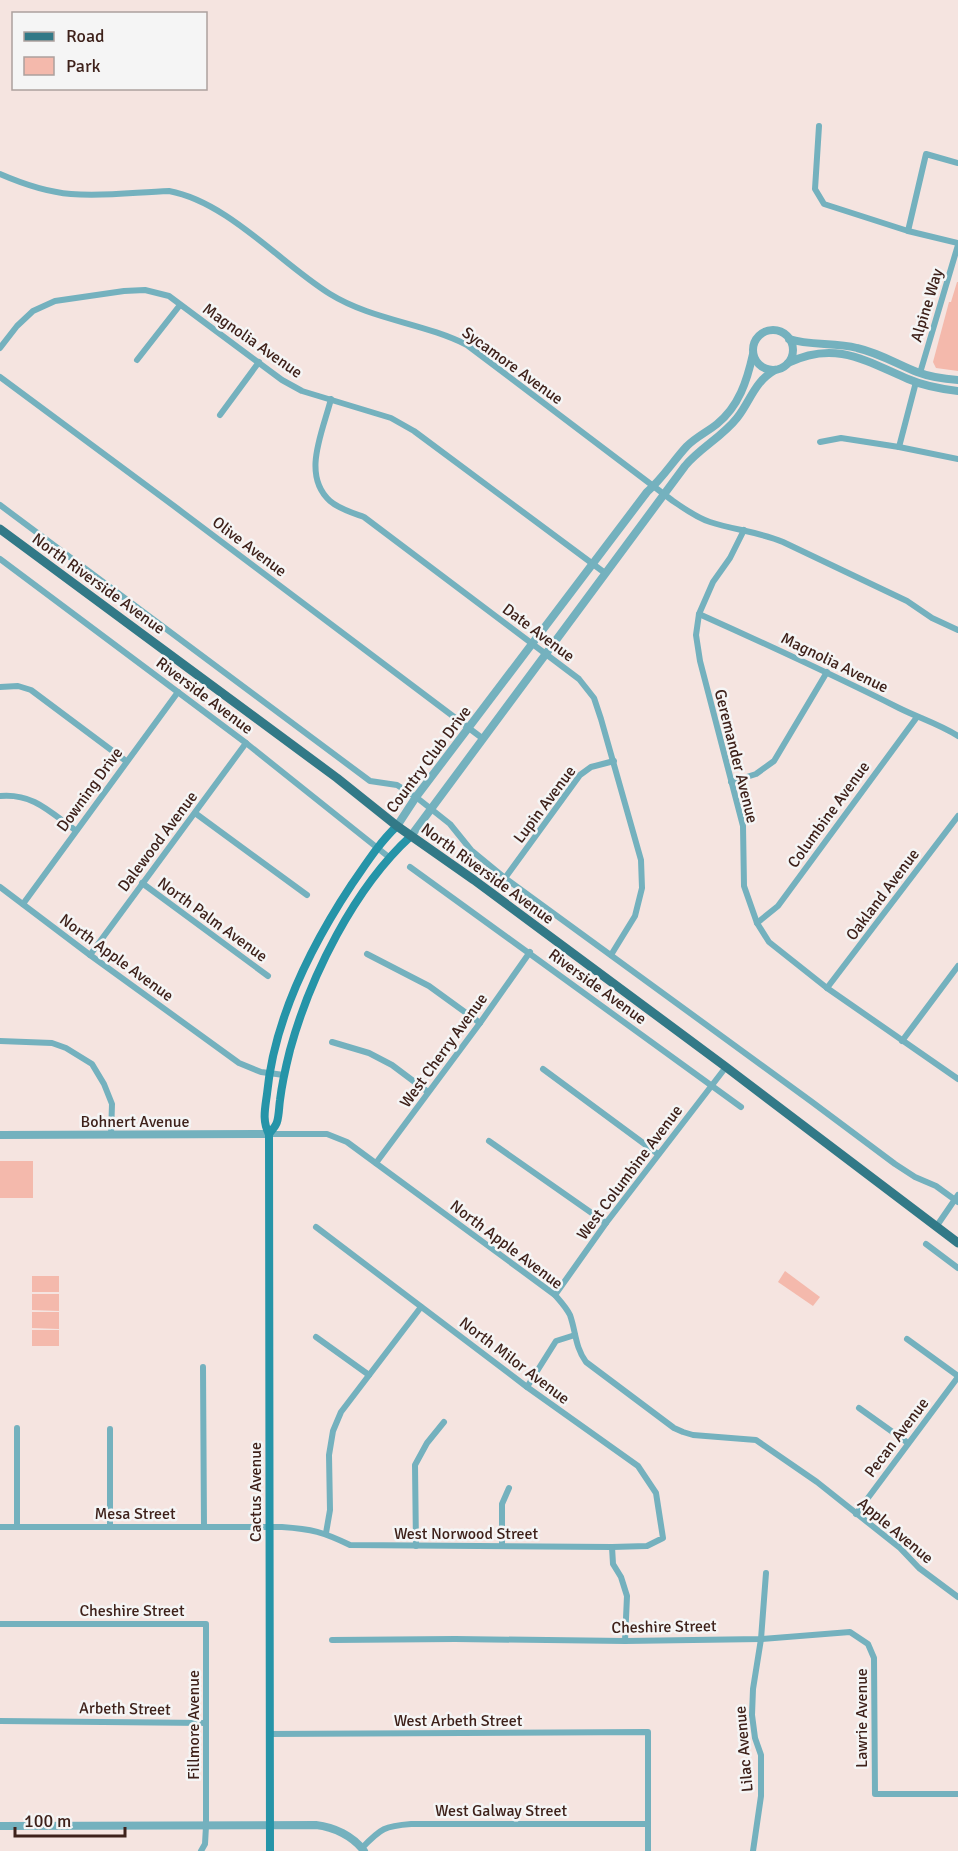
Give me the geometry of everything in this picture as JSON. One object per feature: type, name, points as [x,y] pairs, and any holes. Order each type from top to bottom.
[{"type":"main road","name":"North Riverside Avenue","points":[[0,529],[337,778],[397,826],[726,1066],[958,1243]]},
{"type":"main road","name":"Country Club Drive","points":[[269,1073],[278,1038],[301,974],[330,919],[377,848],[397,826]]},
{"type":"main road","name":"Country Club Drive","points":[[269,1134],[277,1124],[284,1075],[295,1031],[321,965],[359,899],[383,866],[411,836]]},
{"type":"main road","name":"Cactus Avenue","points":[[269,1073],[264,1124],[269,1134],[270,1851]]},
{"type":"street","points":[[819,126],[816,189],[824,204],[908,231],[958,244]]},
{"type":"street","points":[[908,231],[926,154],[958,163]]},
{"type":"street","name":"Sycamore Avenue","points":[[0,174],[20,183],[72,194],[169,191],[184,194],[234,222],[330,295],[361,309],[448,335],[467,345],[684,509],[708,522],[768,536],[783,542],[907,601],[932,618],[958,630]]},
{"type":"street","name":"Alpine Way","points":[[920,373],[958,244]]},
{"type":"street","name":"Magnolia Avenue","points":[[0,348],[17,326],[33,311],[55,301],[145,290],[169,296],[282,380],[302,391],[391,418],[414,431],[605,573]]},
{"type":"street","points":[[137,360],[180,305]]},
{"type":"street","points":[[958,380],[920,373],[864,349],[789,339],[777,331],[763,333],[754,343],[753,354],[760,367],[766,369],[782,368],[788,363],[813,353],[846,355],[874,363],[916,382],[958,391]]},
{"type":"street","points":[[788,363],[793,350],[789,339]]},
{"type":"street","name":"Country Club Drive","points":[[397,826],[416,797],[647,492],[663,478],[688,445],[728,412],[741,391],[753,354]]},
{"type":"street","points":[[220,415],[259,362]]},
{"type":"street","name":"Country Club Drive","points":[[411,836],[695,454],[737,418],[760,381],[774,370]]},
{"type":"street","name":"Olive Avenue","points":[[0,377],[482,738]]},
{"type":"street","points":[[898,447],[916,382]]},
{"type":"street","name":"Date Avenue","points":[[331,399],[314,465],[317,485],[330,501],[364,517],[579,679],[594,698],[614,761],[640,860],[642,888],[635,916],[611,955]]},
{"type":"street","points":[[820,442],[841,438],[958,459]]},
{"type":"street","name":"North Riverside Avenue","points":[[0,505],[370,781],[397,785],[416,797],[450,824],[471,850],[506,878],[895,1164],[915,1178],[936,1186],[957,1198]]},
{"type":"street","name":"Geremander Avenue","points":[[744,530],[730,558],[713,582],[699,614],[696,635],[700,661],[743,826],[744,886],[757,923],[769,942],[827,988],[958,1079]]},
{"type":"street","name":"Riverside Avenue","points":[[0,559],[246,743],[390,858]]},
{"type":"street","name":"Magnolia Avenue","points":[[699,614],[958,735]]},
{"type":"street","points":[[731,782],[756,774],[774,761],[827,672]]},
{"type":"street","points":[[0,687],[18,686],[31,690],[126,760]]},
{"type":"street","name":"Downing Drive","points":[[23,904],[177,692]]},
{"type":"street","name":"Columbine Avenue","points":[[757,923],[778,906],[917,717]]},
{"type":"street","name":"Dalewood Avenue","points":[[90,955],[246,743]]},
{"type":"street","name":"Lupin Avenue","points":[[506,878],[580,775],[591,767],[614,761]]},
{"type":"street","points":[[0,796],[18,796],[34,801],[75,830]]},
{"type":"street","points":[[195,813],[307,895]]},
{"type":"street","name":"Oakland Avenue","points":[[827,988],[958,816]]},
{"type":"street","name":"Riverside Avenue","points":[[410,867],[741,1107]]},
{"type":"street","name":"North Palm Avenue","points":[[142,884],[268,976]]},
{"type":"street","name":"North Apple Avenue","points":[[0,887],[239,1063],[261,1072],[284,1075]]},
{"type":"street","name":"West Cherry Avenue","points":[[376,1163],[530,952]]},
{"type":"street","points":[[368,954],[429,986],[480,1023]]},
{"type":"street","points":[[902,1041],[958,966]]},
{"type":"street","points":[[0,1041],[52,1043],[66,1048],[92,1064],[112,1104],[111,1135]]},
{"type":"street","points":[[332,1041],[369,1053],[392,1065],[428,1092]]},
{"type":"street","name":"West Columbine Avenue","points":[[555,1295],[606,1223],[726,1066]]},
{"type":"street","points":[[543,1070],[658,1154]]},
{"type":"street","name":"North Apple Avenue","points":[[269,1134],[327,1134],[347,1142],[555,1295],[569,1314],[578,1348],[586,1362],[674,1428],[693,1435],[756,1440],[817,1482]]},
{"type":"street","name":"Bohnert Avenue","points":[[0,1135],[269,1134]]},
{"type":"street","points":[[489,1141],[606,1223]]},
{"type":"street","points":[[936,1227],[957,1198]]},
{"type":"street","name":"North Milor Avenue","points":[[316,1227],[527,1387],[638,1466],[656,1493],[663,1538]]},
{"type":"street","points":[[926,1244],[958,1268]]},
{"type":"street","points":[[326,1533],[330,1510],[329,1455],[333,1431],[341,1412],[422,1307]]},
{"type":"street","points":[[527,1387],[556,1341],[575,1335]]},
{"type":"street","points":[[316,1337],[369,1375]]},
{"type":"street","points":[[908,1339],[958,1376]]},
{"type":"street","points":[[203,1366],[204,1527]]},
{"type":"street","name":"Pecan Avenue","points":[[856,1514],[958,1376]]},
{"type":"street","points":[[859,1408],[908,1443]]},
{"type":"street","points":[[416,1546],[415,1465],[427,1443],[444,1422]]},
{"type":"street","points":[[17,1428],[17,1527]]},
{"type":"street","points":[[110,1429],[110,1527]]},
{"type":"street","name":"Apple Avenue","points":[[817,1482],[900,1548],[919,1568],[958,1597]]},
{"type":"street","points":[[502,1546],[502,1504],[509,1488]]},
{"type":"street","name":"Mesa Street","points":[[0,1527],[270,1527]]},
{"type":"street","name":"West Norwood Street","points":[[270,1527],[326,1533],[350,1545],[612,1547],[647,1546],[663,1538]]},
{"type":"street","points":[[612,1547],[613,1564],[621,1577],[627,1596],[625,1641]]},
{"type":"street","name":"Lilac Avenue","points":[[753,1851],[761,1796],[760,1755],[752,1715],[753,1689],[761,1639],[766,1573]]},
{"type":"street","name":"Cheshire Street","points":[[0,1624],[206,1624]]},
{"type":"street","name":"Fillmore Avenue","points":[[201,1851],[205,1844],[206,1826],[206,1624]]},
{"type":"street","name":"Cheshire Street","points":[[332,1640],[761,1639],[850,1632],[868,1644]]},
{"type":"street","name":"Lawrie Avenue","points":[[868,1644],[874,1658],[875,1794],[958,1794]]},
{"type":"street","name":"Arbeth Street","points":[[0,1721],[206,1723]]},
{"type":"street","name":"West Arbeth Street","points":[[269,1734],[648,1732],[648,1824]]},
{"type":"street","points":[[0,1826],[293,1824],[329,1827],[344,1834],[363,1849]]},
{"type":"street","name":"West Galway Street","points":[[363,1849],[375,1834],[390,1826],[411,1824],[648,1824]]},
{"type":"street","points":[[648,1824],[648,1851]]},
{"type":"green space","points":[[957,282],[958,371],[936,368],[933,362],[949,302],[951,302]]},
{"type":"green space","points":[[0,1161],[33,1161],[33,1198],[0,1198]]},
{"type":"green space","points":[[785,1271],[820,1297],[813,1306],[778,1282]]},
{"type":"green space","points":[[32,1276],[59,1276],[59,1292],[32,1292]]},
{"type":"green space","points":[[32,1294],[59,1294],[59,1311],[32,1310]]},
{"type":"green space","points":[[32,1312],[59,1312],[59,1329],[32,1328]]},
{"type":"green space","points":[[32,1330],[59,1330],[59,1346],[32,1346]]}]
